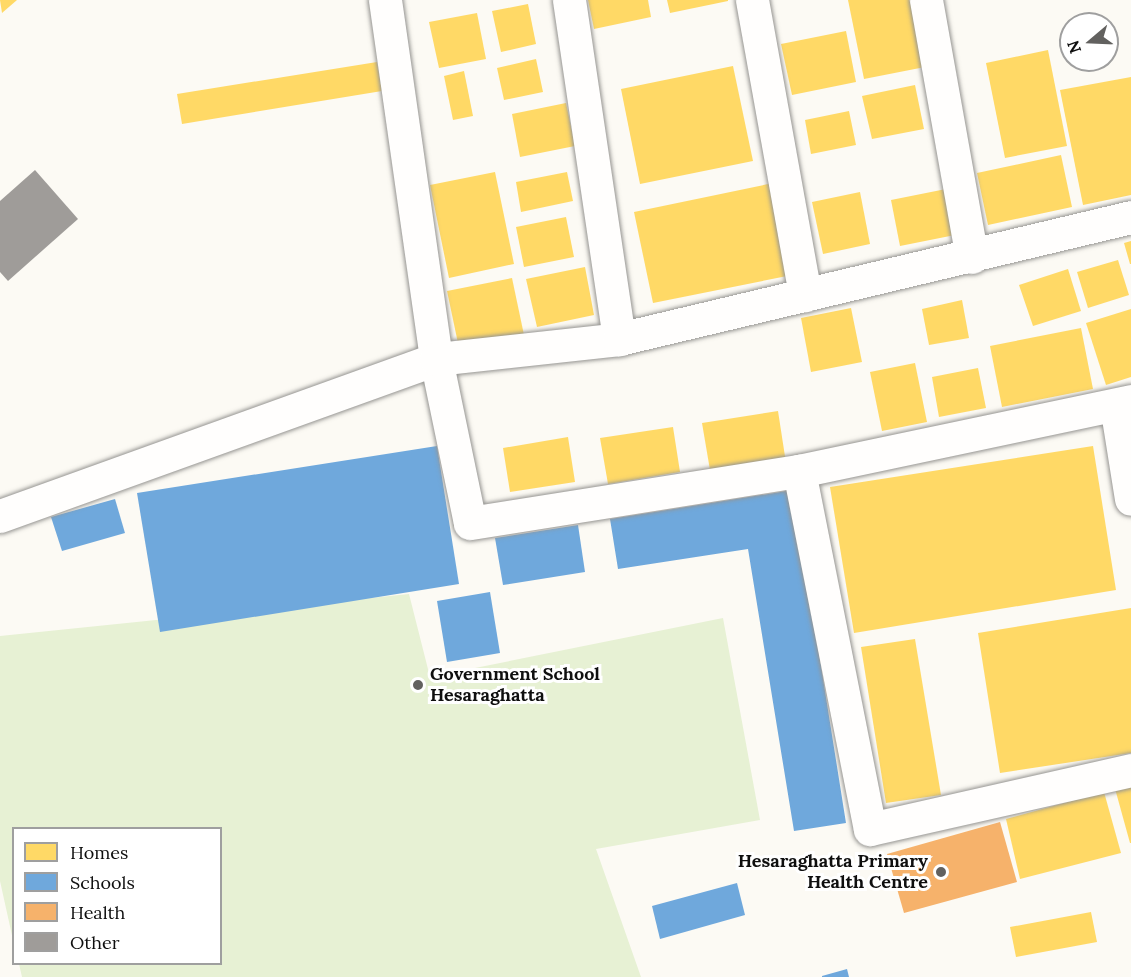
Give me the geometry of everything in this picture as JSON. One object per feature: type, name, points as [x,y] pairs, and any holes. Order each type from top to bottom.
[{"type":"street","points":[[385,0],[436,359],[470,523],[799,471],[1124,404],[1131,499]]},
{"type":"street","points":[[569,0],[619,339]]},
{"type":"street","points":[[752,0],[806,295]]},
{"type":"street","points":[[926,0],[972,257]]},
{"type":"street","points":[[0,516],[436,359],[619,339],[972,257],[1131,217]]},
{"type":"street","points":[[799,471],[870,829],[1131,770]]},
{"type":"green space","points":[[409,594],[430,677],[723,618],[760,820],[596,849],[641,977],[22,977],[19,965],[222,965],[222,827],[12,827],[12,935],[0,881],[0,636]]},
{"type":"building: Homes","points":[[0,0],[17,0],[2,13]]},
{"type":"building: Homes","points":[[588,0],[648,0],[651,17],[594,29]]},
{"type":"building: Homes","points":[[667,0],[728,0],[728,1],[670,13]]},
{"type":"building: Homes","points":[[848,0],[912,0],[925,67],[864,79]]},
{"type":"building: Homes","points":[[528,4],[536,44],[501,52],[492,11]]},
{"type":"building: Homes","points":[[477,13],[486,59],[439,68],[429,22]]},
{"type":"building: Homes","points":[[846,31],[856,82],[792,95],[781,44]]},
{"type":"building: Homes","points":[[1048,50],[1067,146],[1005,158],[986,63]]},
{"type":"building: Homes","points":[[536,59],[543,92],[504,100],[497,68]]},
{"type":"building: Homes","points":[[377,62],[382,91],[182,124],[177,94]]},
{"type":"building: Homes","points":[[733,66],[753,161],[640,184],[621,89]]},
{"type":"building: Homes","points":[[464,71],[473,116],[453,120],[444,76]]},
{"type":"building: Homes","points":[[1131,77],[1131,195],[1083,205],[1060,90]]},
{"type":"building: Homes","points":[[915,85],[924,129],[872,139],[862,96]]},
{"type":"building: Homes","points":[[566,103],[575,146],[520,157],[512,114]]},
{"type":"building: Homes","points":[[849,111],[856,145],[811,154],[805,120]]},
{"type":"building: Homes","points":[[1061,155],[1072,207],[988,225],[977,173]]},
{"type":"building: Homes","points":[[495,172],[514,264],[449,278],[430,185]]},
{"type":"building: Homes","points":[[567,172],[573,201],[521,212],[516,182]]},
{"type":"building: Homes","points":[[773,183],[792,275],[653,303],[634,212]]},
{"type":"building: Homes","points":[[946,189],[955,235],[900,246],[891,200]]},
{"type":"building: Homes","points":[[860,192],[870,244],[823,254],[812,202]]},
{"type":"building: Homes","points":[[566,217],[574,257],[524,267],[516,227]]},
{"type":"building: Homes","points":[[1131,241],[1131,264],[1130,264],[1124,243]]},
{"type":"building: Homes","points":[[1118,260],[1129,295],[1088,308],[1077,272]]},
{"type":"building: Homes","points":[[585,267],[594,315],[537,327],[526,279]]},
{"type":"building: Homes","points":[[1068,269],[1081,311],[1033,326],[1019,285]]},
{"type":"building: Homes","points":[[512,278],[524,335],[459,348],[447,291]]},
{"type":"building: Homes","points":[[962,300],[969,338],[929,345],[922,309]]},
{"type":"building: Homes","points":[[851,308],[862,362],[811,372],[801,318]]},
{"type":"building: Homes","points":[[1131,309],[1131,377],[1106,385],[1086,323]]},
{"type":"building: Homes","points":[[1081,328],[1093,389],[1002,407],[990,346]]},
{"type":"building: Homes","points":[[915,363],[927,422],[882,431],[870,372]]},
{"type":"building: Homes","points":[[978,368],[986,408],[939,417],[932,377]]},
{"type":"building: Homes","points":[[778,411],[786,463],[711,476],[702,423]]},
{"type":"building: Homes","points":[[673,427],[680,472],[608,484],[600,438]]},
{"type":"building: Homes","points":[[568,437],[575,482],[510,492],[503,448]]},
{"type":"building: Homes","points":[[1093,446],[1116,590],[854,633],[830,487]]},
{"type":"building: Homes","points":[[1131,608],[1131,753],[1000,773],[978,633]]},
{"type":"building: Homes","points":[[915,639],[941,795],[886,803],[861,647]]},
{"type":"building: Homes","points":[[1131,781],[1131,843],[1130,843],[1114,785]]},
{"type":"building: Homes","points":[[1104,792],[1121,853],[1020,879],[1006,819]]},
{"type":"building: Homes","points":[[1091,912],[1097,942],[1016,957],[1010,927]]},
{"type":"building: Schools","points":[[437,446],[459,584],[160,632],[137,493]]},
{"type":"building: Schools","points":[[793,490],[846,823],[794,831],[748,549],[618,569],[610,519]]},
{"type":"building: Schools","points":[[115,499],[125,533],[62,551],[51,517]]},
{"type":"building: Schools","points":[[578,525],[585,572],[503,585],[495,538]]},
{"type":"building: Schools","points":[[490,592],[500,653],[447,662],[437,601]]},
{"type":"building: Schools","points":[[737,883],[745,915],[660,939],[652,906]]},
{"type":"building: Schools","points":[[847,969],[849,977],[822,977],[822,976]]},
{"type":"building: Health","points":[[1000,822],[1017,882],[904,913],[887,854]]},
{"type":"building: Other","points":[[35,170],[78,219],[8,281],[0,272],[0,201]]},
{"type":"place","name":"Government School Hesaraghatta","points":[[418,685]]},
{"type":"place","name":"Hesaraghatta Primary Health Centre","points":[[941,872]]}]
